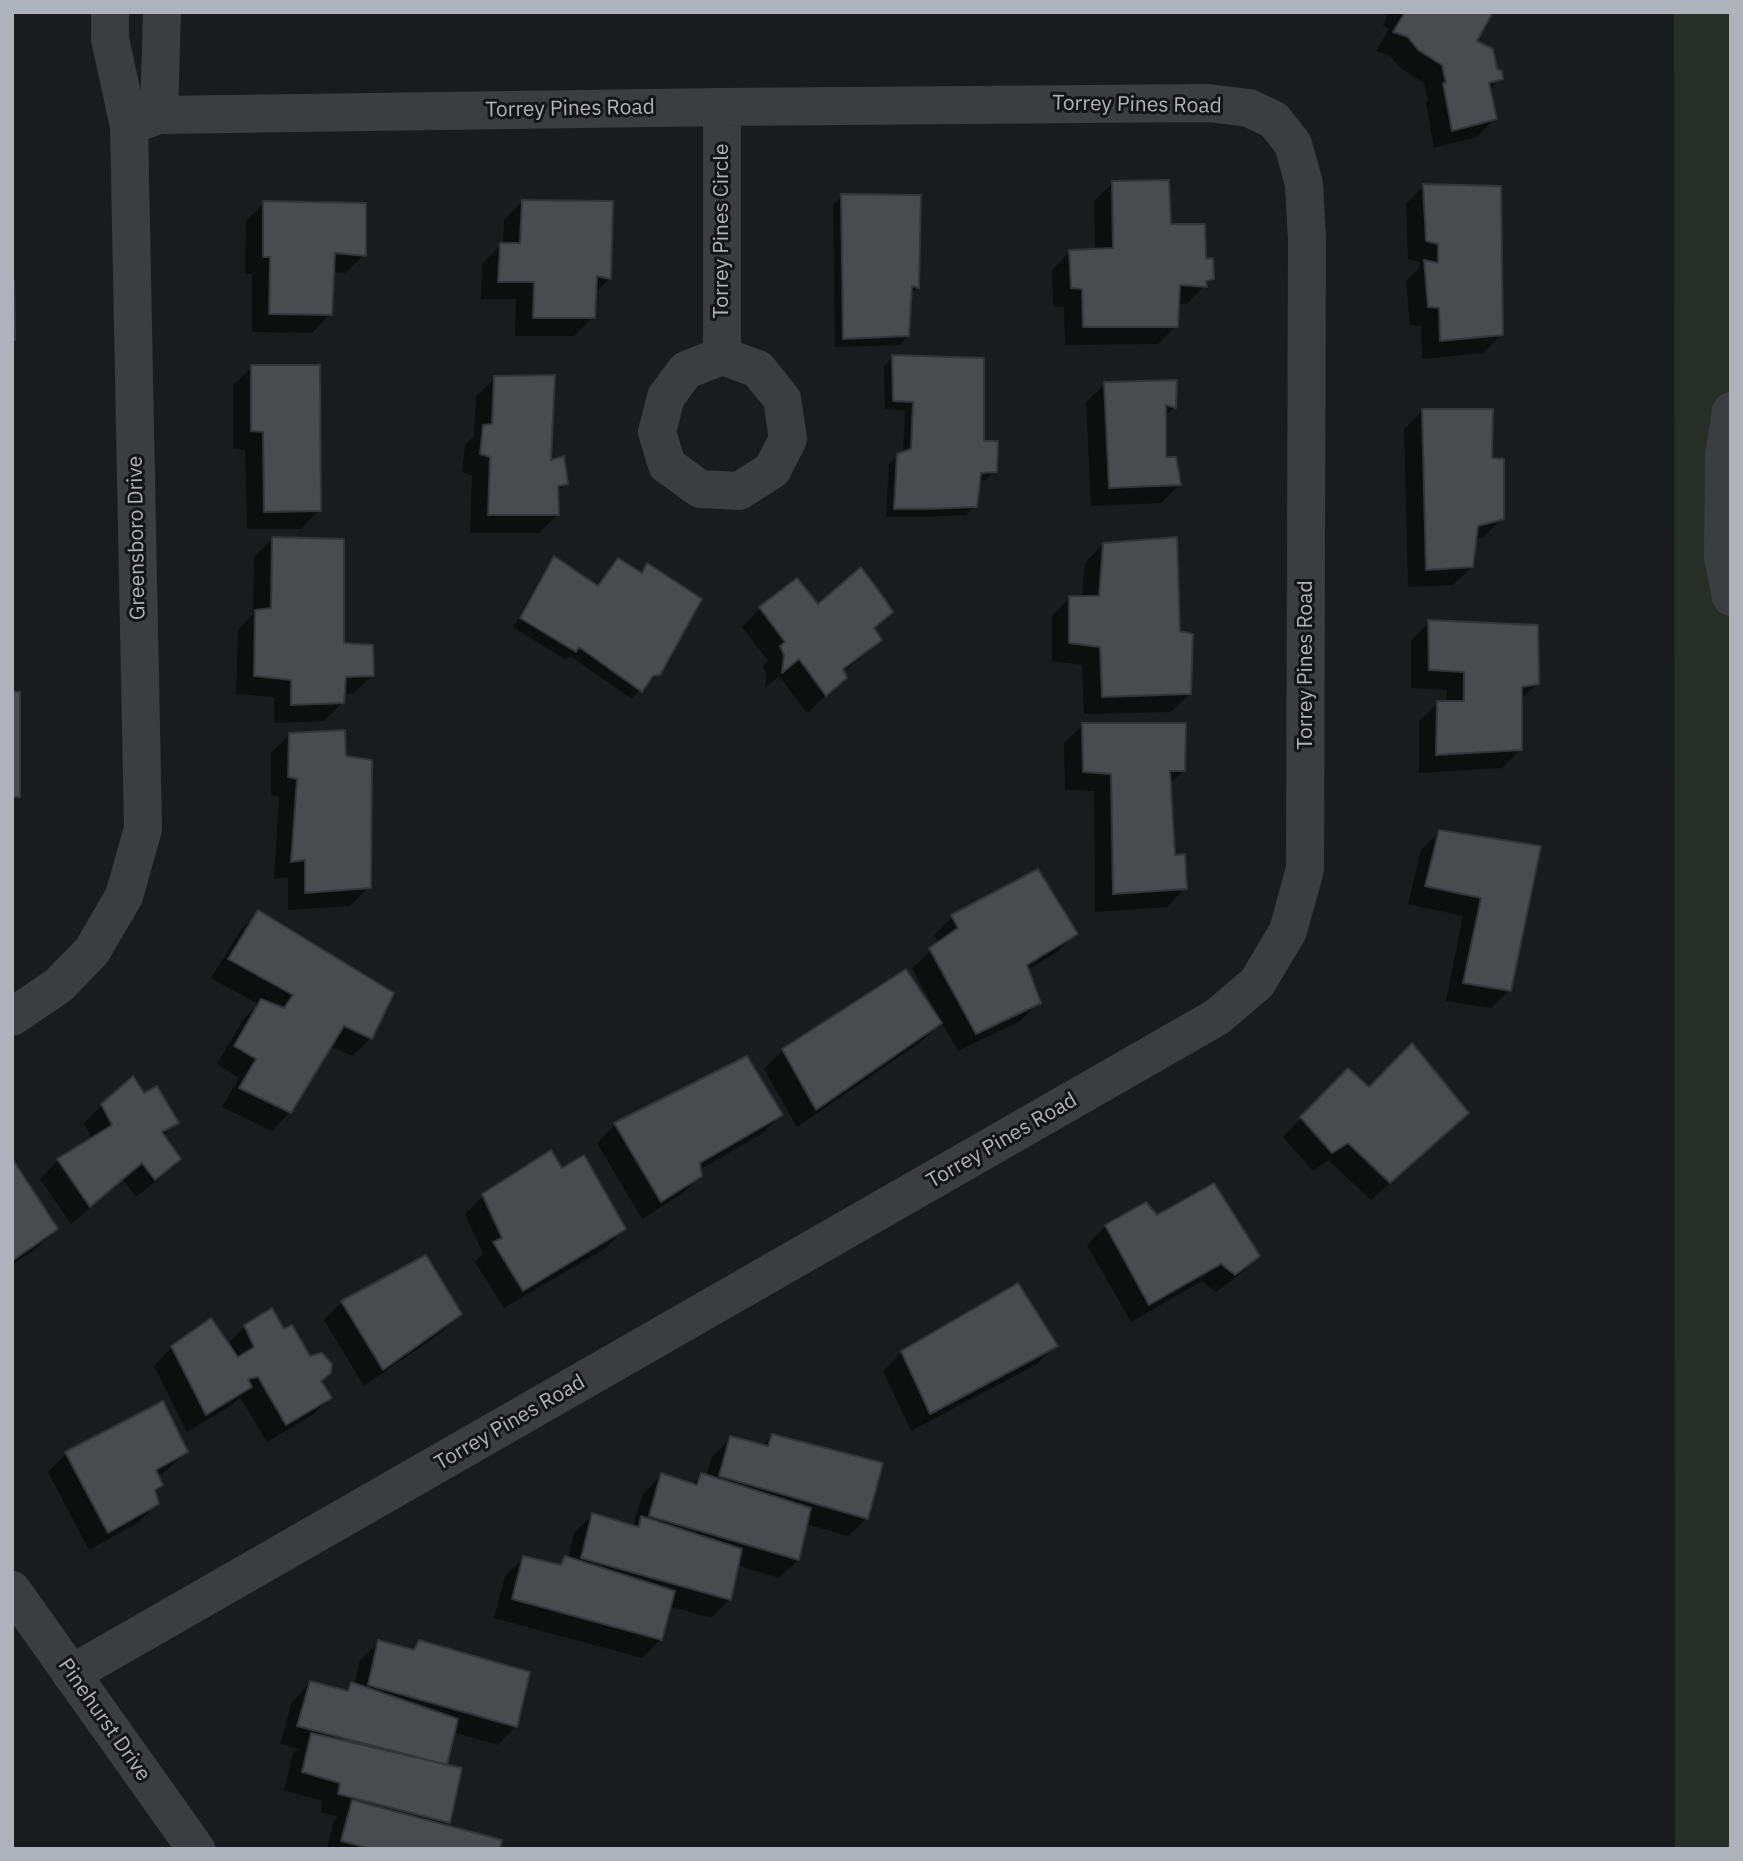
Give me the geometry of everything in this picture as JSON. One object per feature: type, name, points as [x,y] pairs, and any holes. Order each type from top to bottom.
[{"type":"street","name":"Greensboro Drive","points":[[110,12],[110,39],[144,121]]},
{"type":"street","name":"Greensboro Drive","points":[[12,1017],[59,985],[92,951],[124,896],[143,829],[144,121],[162,12]]},
{"type":"street","name":"Torrey Pines Road","points":[[71,1674],[1217,1017],[1257,983],[1288,931],[1305,869],[1307,239],[1304,184],[1293,144],[1274,120],[1249,108],[1208,103],[722,107],[144,121]]},
{"type":"street","name":"Torrey Pines Circle","points":[[722,107],[722,356]]},
{"type":"street","points":[[1731,411],[1724,456],[1723,558],[1731,597]]},
{"type":"street","name":"Pinehurst Drive","points":[[12,1590],[196,1849]]},
{"type":"shaded area","points":[[1674,12],[1731,12],[1731,1849],[1675,1849]]},
{"type":"building","points":[[1405,12],[1493,12],[1477,41],[1493,49],[1497,69],[1502,71],[1503,79],[1489,83],[1497,119],[1452,131],[1442,65],[1418,50],[1408,37],[1393,32]]},
{"type":"building","points":[[1169,180],[1171,224],[1205,224],[1206,259],[1213,258],[1214,279],[1206,281],[1207,287],[1180,285],[1178,327],[1083,327],[1082,289],[1071,288],[1069,250],[1113,248],[1112,181]]},
{"type":"building","points":[[1423,184],[1501,186],[1503,335],[1440,341],[1439,308],[1428,307],[1424,260],[1438,263],[1438,244],[1426,241]]},
{"type":"building","points":[[841,194],[921,195],[919,288],[912,286],[909,336],[843,339]]},
{"type":"building","points":[[522,200],[613,201],[611,279],[597,276],[595,318],[533,318],[534,282],[498,282],[500,243],[520,243]]},
{"type":"building","points":[[263,201],[366,203],[366,256],[335,253],[332,315],[269,314],[270,257],[263,257]]},
{"type":"building","points":[[14,281],[15,340],[12,340]]},
{"type":"building","points":[[892,355],[984,358],[984,441],[998,441],[997,472],[981,473],[977,507],[894,509],[897,454],[911,449],[913,402],[893,401]]},
{"type":"building","points":[[251,365],[320,365],[321,511],[264,512],[263,432],[251,431]]},
{"type":"building","points":[[555,375],[551,460],[564,456],[568,484],[558,486],[559,515],[488,515],[490,457],[480,454],[483,425],[492,424],[494,376]]},
{"type":"building","points":[[1177,380],[1176,408],[1166,405],[1166,457],[1176,457],[1181,485],[1109,488],[1104,382]]},
{"type":"building","points":[[1422,409],[1493,409],[1492,458],[1504,459],[1504,519],[1478,526],[1473,567],[1426,570]]},
{"type":"building","points":[[272,537],[344,539],[344,643],[373,645],[374,676],[346,677],[344,703],[291,705],[291,680],[254,676],[255,610],[271,608]]},
{"type":"building","points":[[1177,537],[1180,631],[1193,634],[1191,694],[1102,697],[1100,647],[1069,643],[1069,596],[1099,596],[1103,543]]},
{"type":"building","points":[[554,556],[598,586],[618,558],[642,573],[647,563],[702,599],[660,675],[653,676],[642,692],[579,647],[576,652],[520,618]]},
{"type":"building","points":[[861,567],[893,612],[874,628],[882,640],[843,669],[847,678],[826,696],[799,659],[782,673],[784,655],[780,646],[785,642],[759,607],[797,578],[818,604]]},
{"type":"building","points":[[1428,620],[1538,625],[1539,684],[1522,687],[1522,750],[1436,755],[1437,701],[1464,701],[1464,672],[1429,670]]},
{"type":"building","points":[[12,691],[20,692],[20,797],[12,797]]},
{"type":"building","points":[[1082,723],[1186,723],[1185,771],[1170,771],[1175,855],[1185,854],[1187,889],[1113,894],[1111,774],[1083,772]]},
{"type":"building","points":[[345,730],[346,756],[372,760],[371,888],[305,893],[305,860],[291,862],[297,779],[288,777],[289,733]]},
{"type":"building","points":[[1439,830],[1541,846],[1511,991],[1463,983],[1481,898],[1425,886]]},
{"type":"building","points":[[1038,869],[1078,934],[1027,965],[1041,1003],[976,1034],[929,948],[958,928],[951,915]]},
{"type":"building","points":[[258,910],[394,993],[372,1039],[344,1026],[291,1113],[239,1088],[256,1059],[234,1046],[261,999],[284,1008],[293,995],[228,959]]},
{"type":"building","points":[[906,969],[942,1023],[816,1110],[782,1049]]},
{"type":"building","points":[[1412,1043],[1469,1113],[1390,1183],[1348,1143],[1332,1153],[1300,1117],[1348,1068],[1369,1087]]},
{"type":"building","points":[[747,1056],[783,1115],[700,1163],[702,1176],[661,1202],[614,1123]]},
{"type":"building","points":[[133,1076],[144,1093],[157,1086],[179,1123],[162,1132],[181,1159],[155,1180],[142,1163],[90,1207],[57,1159],[112,1125],[101,1104]]},
{"type":"building","points":[[551,1150],[562,1168],[584,1155],[626,1229],[523,1291],[493,1242],[502,1238],[482,1194]]},
{"type":"building","points":[[12,1161],[58,1229],[12,1261]]},
{"type":"building","points":[[1214,1183],[1260,1256],[1235,1275],[1221,1264],[1149,1305],[1105,1225],[1146,1202],[1157,1215]]},
{"type":"building","points":[[426,1255],[462,1314],[383,1370],[341,1301]]},
{"type":"building","points":[[1018,1283],[1058,1346],[930,1414],[901,1351]]},
{"type":"building","points":[[272,1308],[284,1329],[292,1325],[310,1356],[322,1353],[332,1364],[331,1373],[321,1381],[332,1398],[286,1425],[258,1377],[248,1379],[252,1387],[206,1415],[171,1346],[211,1318],[238,1357],[254,1347],[244,1325]]},
{"type":"building","points":[[163,1401],[188,1452],[156,1470],[163,1485],[155,1490],[159,1504],[108,1533],[65,1452]]},
{"type":"building","points":[[772,1434],[883,1463],[868,1519],[719,1476],[730,1436],[768,1446]]},
{"type":"building","points":[[661,1473],[697,1485],[701,1473],[811,1508],[799,1560],[649,1516]]},
{"type":"building","points":[[592,1513],[639,1527],[641,1516],[742,1549],[731,1600],[581,1558]]},
{"type":"building","points":[[523,1556],[561,1565],[565,1556],[675,1591],[662,1640],[512,1599]]},
{"type":"building","points":[[378,1640],[414,1650],[419,1640],[530,1672],[517,1727],[368,1685]]},
{"type":"building","points":[[310,1681],[348,1691],[351,1682],[458,1719],[447,1765],[297,1726]]},
{"type":"building","points":[[311,1733],[462,1768],[450,1823],[338,1794],[340,1783],[302,1772]]},
{"type":"building","points":[[352,1800],[502,1840],[500,1849],[372,1849],[341,1841]]}]
